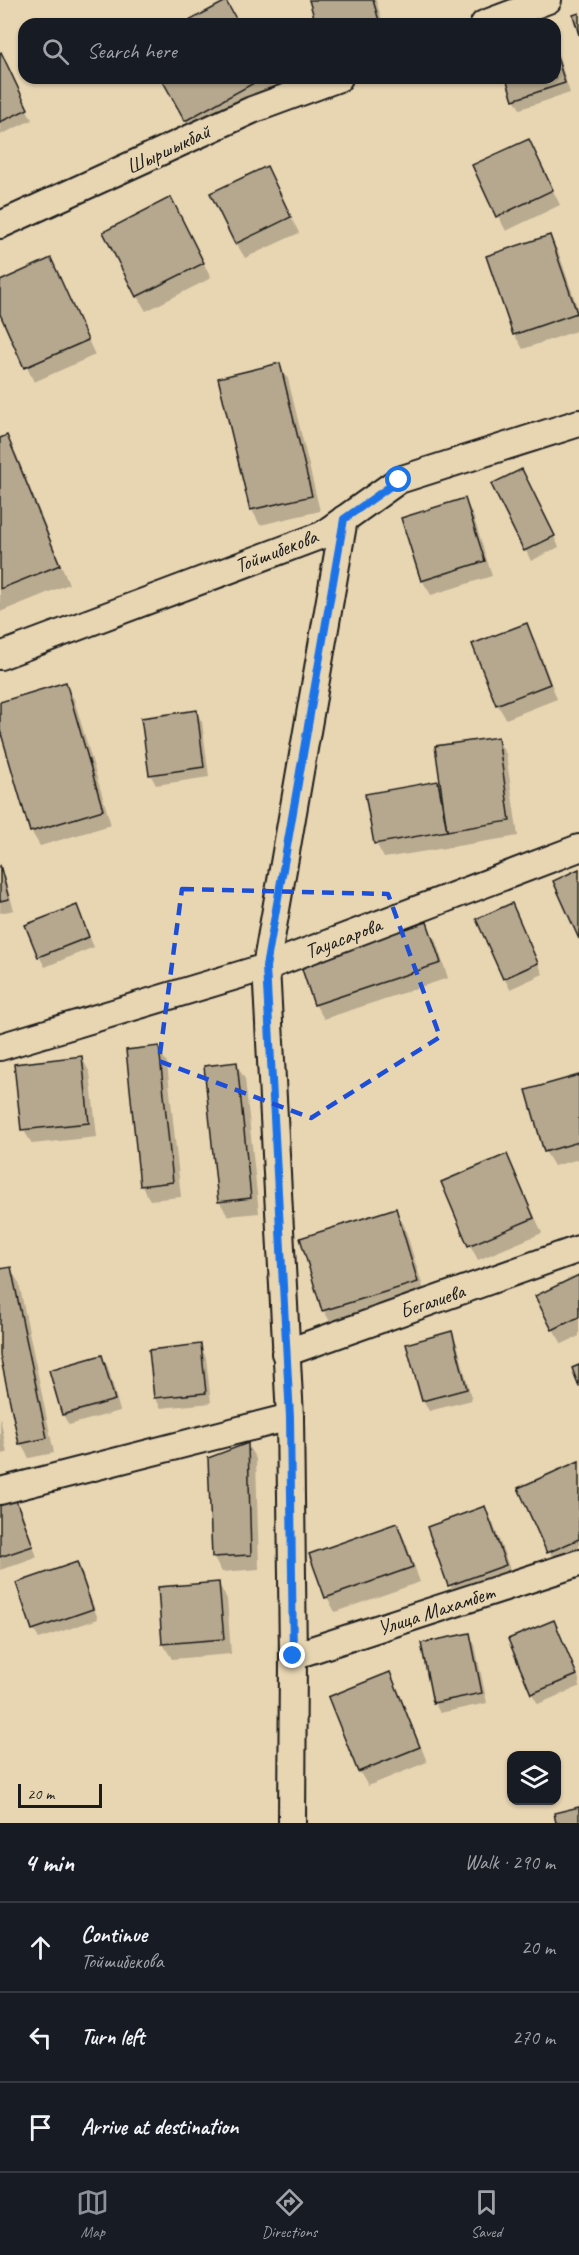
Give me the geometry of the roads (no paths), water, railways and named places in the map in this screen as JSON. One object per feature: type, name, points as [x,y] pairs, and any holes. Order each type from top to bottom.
[{"type":"street","points":[[500,18],[548,0]]},
{"type":"street","name":"Шыршыкбай","points":[[0,225],[252,110],[323,84]]},
{"type":"street","name":"Тойшибекова","points":[[0,656],[322,535],[399,480],[579,423]]},
{"type":"street","points":[[292,1823],[293,1656],[290,1417],[266,967],[344,519]]},
{"type":"street","name":"Тауасарова","points":[[0,1047],[266,967],[579,849]]},
{"type":"street","name":"Бегалиева","points":[[285,1353],[579,1249]]},
{"type":"street","points":[[0,1491],[290,1417]]},
{"type":"street","name":"Улица Махамбет","points":[[293,1656],[579,1563]]}]
